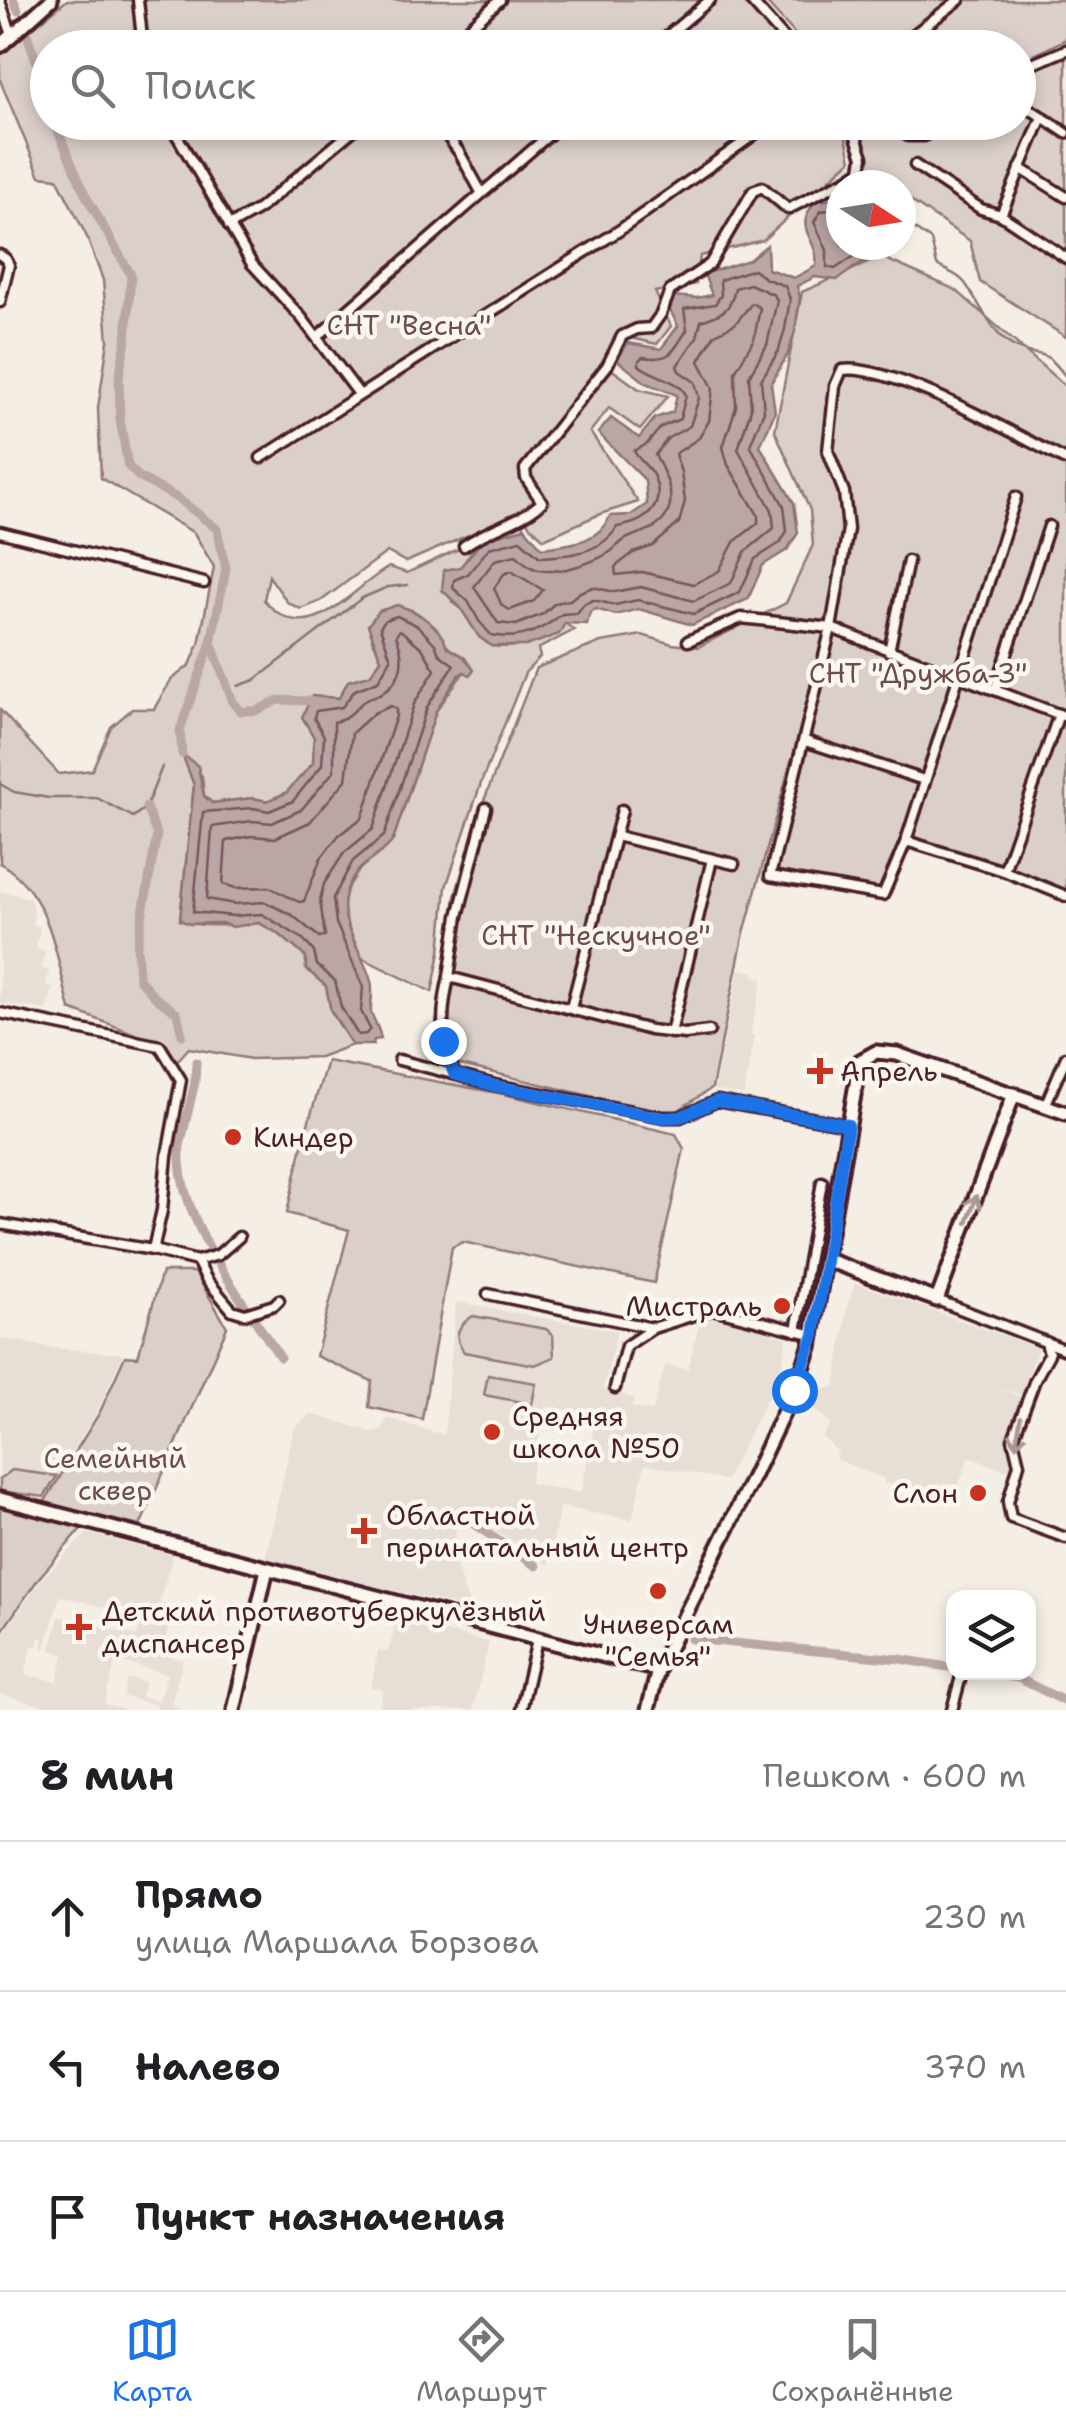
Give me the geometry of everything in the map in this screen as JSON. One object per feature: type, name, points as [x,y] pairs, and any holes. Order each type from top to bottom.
[{"type":"street","points":[[0,46],[50,0]]},
{"type":"street","points":[[138,0],[141,30]]},
{"type":"street","points":[[467,30],[500,0]]},
{"type":"street","points":[[675,30],[710,0]]},
{"type":"street","points":[[750,0],[777,30]]},
{"type":"street","points":[[919,30],[958,0]]},
{"type":"street","points":[[0,1],[12,35]]},
{"type":"street","points":[[1036,62],[1061,52],[1066,64]]},
{"type":"street","points":[[1036,113],[1066,133]]},
{"type":"street","points":[[1036,131],[1042,117]]},
{"type":"street","points":[[179,140],[252,264],[317,337],[359,394]]},
{"type":"street","points":[[229,226],[260,209],[342,140]]},
{"type":"street","points":[[450,140],[481,192]]},
{"type":"street","points":[[317,337],[543,140]]},
{"type":"street","points":[[261,458],[620,230],[747,140]]},
{"type":"street","points":[[464,546],[480,534],[534,510],[542,502],[526,478],[525,469],[607,366],[622,336],[636,329],[651,328],[670,290],[710,264],[753,191],[762,187],[788,208],[848,180],[861,170],[863,157],[857,140]]},
{"type":"street","points":[[1002,216],[1032,140]]},
{"type":"street","points":[[915,164],[1066,258]]},
{"type":"street","points":[[1020,168],[1066,197]]},
{"type":"street","points":[[0,256],[6,258],[9,266],[0,302]]},
{"type":"street","points":[[1016,497],[906,840],[883,895],[770,876],[831,628],[848,529],[844,492],[828,451],[835,386],[842,370],[860,370],[941,397],[1066,460]]},
{"type":"street","points":[[994,690],[1049,526]]},
{"type":"street","points":[[0,532],[204,583]]},
{"type":"street","points":[[889,652],[908,562]]},
{"type":"street","points":[[688,641],[741,618],[831,628],[1062,715],[1004,870]]},
{"type":"street","points":[[805,741],[924,780]]},
{"type":"street","points":[[454,1074],[443,1041],[442,1010],[458,916],[486,808]]},
{"type":"street","points":[[571,1008],[622,810]]},
{"type":"street","points":[[616,836],[734,864]]},
{"type":"street","points":[[906,840],[1004,870],[1066,896]]},
{"type":"street","points":[[671,1033],[712,859]]},
{"type":"street","points":[[449,977],[650,1030],[709,1031]]},
{"type":"street","points":[[0,1014],[160,1046],[181,1080],[162,1210],[152,1250]]},
{"type":"street","points":[[648,1710],[658,1670],[799,1380],[814,1335],[860,1061],[876,1052],[897,1054],[1066,1113]]},
{"type":"street","points":[[1046,1106],[1066,1057]]},
{"type":"street","points":[[398,1060],[495,1086],[664,1118],[680,1117],[717,1101],[848,1125]]},
{"type":"street","points":[[937,1300],[1014,1094]]},
{"type":"street","points":[[796,1331],[822,1182]]},
{"type":"street","points":[[0,1224],[197,1260],[214,1256],[239,1237]]},
{"type":"street","points":[[197,1260],[207,1280],[232,1310],[249,1312],[280,1300]]},
{"type":"street","points":[[827,1260],[1066,1350]]},
{"type":"street","points":[[488,1294],[653,1328]]},
{"type":"street","points":[[615,1388],[626,1346],[653,1328],[713,1309],[814,1335]]},
{"type":"street","points":[[1046,1342],[1049,1354],[1013,1439],[1019,1464],[1008,1502],[1010,1518],[1066,1538]]},
{"type":"street","points":[[1,1500],[658,1670]]},
{"type":"street","points":[[234,1710],[267,1569]]},
{"type":"street","points":[[521,1710],[536,1640]]},
{"type":"street","points":[[952,1710],[960,1680]]},
{"type":"shaded area","points":[[0,891],[29,898],[34,909],[33,925],[40,927],[36,948],[45,950],[42,969],[49,970],[46,986],[53,988],[47,1010],[0,1003]]},
{"type":"shaded area","points":[[739,969],[755,972],[754,977],[763,979],[750,1034],[754,1035],[744,1095],[714,1090]]},
{"type":"shaded area","points":[[855,1283],[1038,1348],[1021,1395],[993,1386],[1021,1397],[1011,1437],[1013,1473],[969,1457],[959,1484],[942,1484],[931,1497],[884,1483],[884,1479],[836,1459],[838,1452],[822,1437],[831,1424],[808,1403],[814,1386],[835,1387],[848,1303]]},
{"type":"shaded area","points":[[456,1302],[617,1331],[603,1389],[634,1398],[631,1407],[653,1411],[665,1365],[688,1369],[701,1316],[712,1313],[787,1338],[781,1370],[726,1480],[645,1464],[632,1520],[560,1507],[548,1565],[461,1509],[451,1553],[471,1609],[265,1559],[294,1429],[311,1414],[373,1432],[382,1430],[387,1418],[444,1435]],"holes":[[[470,1318],[553,1335],[554,1357],[535,1365],[464,1352],[458,1344],[461,1325]],[[545,1406],[596,1416],[581,1493],[530,1483]]]},
{"type":"shaded area","points":[[0,1338],[123,1354],[98,1410],[44,1497],[0,1488]]},
{"type":"shaded area","name":"Детский противотуберкулёзный диспансер","points":[[87,1533],[173,1555],[159,1603],[173,1607],[163,1655],[183,1660],[171,1705],[180,1707],[179,1710],[157,1710],[157,1705],[123,1696],[127,1679],[134,1679],[145,1682],[141,1697],[159,1701],[167,1674],[116,1660],[104,1704],[127,1710],[58,1710],[0,1694],[0,1637],[42,1579]],"holes":[[[60,1596],[142,1617],[137,1636],[59,1616],[50,1650],[64,1654],[57,1682],[25,1674],[32,1646],[37,1646],[39,1637],[44,1639],[45,1649]]]},
{"type":"shaded area","points":[[397,1620],[489,1642],[473,1710],[379,1710],[383,1690],[371,1687],[378,1650],[388,1652]]},
{"type":"green space","points":[[67,0],[744,0],[770,30],[30,30]]},
{"type":"green space","points":[[764,0],[1066,0],[1066,337],[980,282],[970,241],[916,204],[916,170],[869,170],[862,140],[1036,140],[1036,30],[791,30]]},
{"type":"green space","name":"СНТ \"Весна\"","points":[[30,30],[30,140],[847,140],[851,160],[840,170],[826,170],[826,183],[763,240],[700,256],[696,284],[655,292],[671,326],[657,344],[622,336],[607,366],[639,389],[668,396],[640,430],[609,408],[590,432],[638,502],[544,539],[522,512],[406,562],[387,552],[321,601],[301,609],[288,603],[269,576],[264,600],[281,614],[297,620],[312,619],[343,602],[389,567],[407,573],[521,520],[525,528],[493,538],[467,558],[452,602],[492,646],[533,643],[552,635],[565,623],[574,630],[538,649],[540,657],[525,673],[481,783],[446,887],[432,992],[362,958],[345,920],[343,900],[361,867],[393,840],[436,711],[469,665],[425,619],[401,608],[379,611],[372,639],[382,659],[370,675],[348,681],[339,698],[326,698],[303,717],[314,737],[313,763],[286,793],[267,801],[253,798],[212,803],[204,796],[202,776],[183,754],[194,785],[180,920],[208,925],[259,923],[306,957],[306,969],[326,986],[331,1011],[352,1045],[320,1057],[251,1059],[189,1048],[177,1061],[162,1044],[70,1009],[41,909],[17,876],[0,863],[0,710],[59,774],[92,770],[111,727],[132,709],[154,709],[171,680],[190,665],[199,644],[214,567],[194,533],[101,478],[98,408],[108,341],[103,280],[86,235],[57,178],[40,176],[0,80],[0,55]]},
{"type":"green space","name":"СНТ \"Дружба-3\"","points":[[874,260],[888,260],[956,290],[1066,387],[1066,895],[903,839],[883,891],[772,870],[798,761],[791,761],[743,937],[712,1088],[671,1115],[431,1058],[455,897],[476,821],[536,668],[601,642],[642,635],[698,647],[786,603],[813,545],[810,510],[775,431],[802,292]]},
{"type":"green space","points":[[327,1061],[503,1094],[676,1134],[684,1149],[654,1283],[463,1242],[452,1247],[422,1419],[369,1407],[372,1381],[316,1356],[349,1230],[287,1213]]},
{"type":"green space","name":"Семейный сквер","points":[[162,1272],[195,1272],[227,1327],[140,1526],[93,1515],[38,1579],[0,1634],[0,1507],[37,1514],[100,1412],[125,1356],[138,1357]]},
{"type":"green space","points":[[473,1316],[546,1329],[553,1335],[554,1357],[535,1365],[464,1352],[458,1331]]},
{"type":"green space","points":[[488,1375],[536,1383],[532,1404],[484,1395]]},
{"type":"green space","points":[[12,1470],[57,1476],[44,1497],[0,1491],[0,1479]]},
{"type":"water","points":[[826,200],[826,260],[871,260],[837,280],[815,277],[797,286],[800,297],[795,331],[788,354],[771,383],[775,412],[760,446],[794,503],[798,533],[787,550],[763,565],[748,599],[692,625],[639,609],[616,615],[596,609],[590,612],[587,624],[565,623],[559,634],[526,646],[492,646],[479,637],[460,607],[442,590],[444,570],[460,567],[484,539],[525,528],[542,548],[572,544],[598,532],[610,516],[631,515],[647,504],[645,480],[598,433],[611,418],[639,438],[655,418],[673,412],[677,395],[646,383],[617,360],[628,343],[661,349],[678,326],[669,308],[672,296],[712,295],[704,274],[749,260],[767,245],[768,269],[794,278],[816,266],[806,219],[816,201]]},
{"type":"water","points":[[397,605],[427,620],[447,647],[464,657],[474,670],[470,675],[459,675],[436,711],[393,840],[357,871],[346,891],[345,917],[371,981],[371,1012],[381,1039],[374,1040],[373,1045],[352,1045],[331,1011],[326,986],[306,969],[306,957],[279,934],[259,923],[232,927],[180,920],[194,785],[182,754],[198,766],[204,796],[212,803],[253,798],[267,801],[286,793],[313,763],[314,737],[302,717],[312,696],[339,698],[348,681],[370,675],[381,659],[368,625],[379,611]]},
{"type":"waterway","points":[[14,0],[18,10]]},
{"type":"waterway","points":[[27,34],[30,43]]},
{"type":"waterway","points":[[1036,54],[1066,39]]},
{"type":"waterway","points":[[62,140],[85,194],[131,275],[119,377],[120,420],[128,466],[217,529],[226,569],[211,642],[180,730],[182,754]]},
{"type":"waterway","points":[[916,230],[931,240],[937,265],[964,282],[1005,340],[1045,356],[1066,377]]},
{"type":"waterway","points":[[238,686],[255,680],[362,598],[388,587],[408,585]]},
{"type":"waterway","points":[[211,642],[233,702],[241,711],[256,711],[279,700],[310,701]]},
{"type":"waterway","points":[[0,784],[14,792],[49,798],[97,798],[133,817],[146,807],[162,767]]},
{"type":"waterway","points":[[146,807],[157,835],[137,946],[139,979],[177,1013],[182,1035]]},
{"type":"waterway","points":[[180,1146],[196,1062]]},
{"type":"waterway","points":[[180,1150],[182,1176],[200,1230],[231,1285],[280,1357]]},
{"type":"waterway","points":[[463,1517],[536,1566]]},
{"type":"waterway","points":[[691,1639],[946,1667]]},
{"type":"waterway","points":[[1022,1680],[1066,1702]]},
{"type":"place","name":"Апрель","points":[[820,1071]]},
{"type":"place","name":"Киндер","points":[[233,1137]]},
{"type":"place","name":"Мистраль","points":[[782,1306]]},
{"type":"place","name":"Средняя школа №50","points":[[492,1432]]},
{"type":"place","name":"Слон","points":[[978,1493]]},
{"type":"place","name":"Областной перинатальный центр","points":[[364,1531]]},
{"type":"place","name":"Универсам \"Семья\"","points":[[658,1591]]},
{"type":"place","name":"Детский противотуберкулёзный диспансер","points":[[79,1627]]},
{"type":"route","points":[[443,1041],[454,1074],[495,1086],[664,1118],[680,1117],[717,1101],[848,1125],[814,1335],[794,1390]]},
{"type":"park label","name":"СНТ \"Нескучное\"","points":[[596,935]]}]
